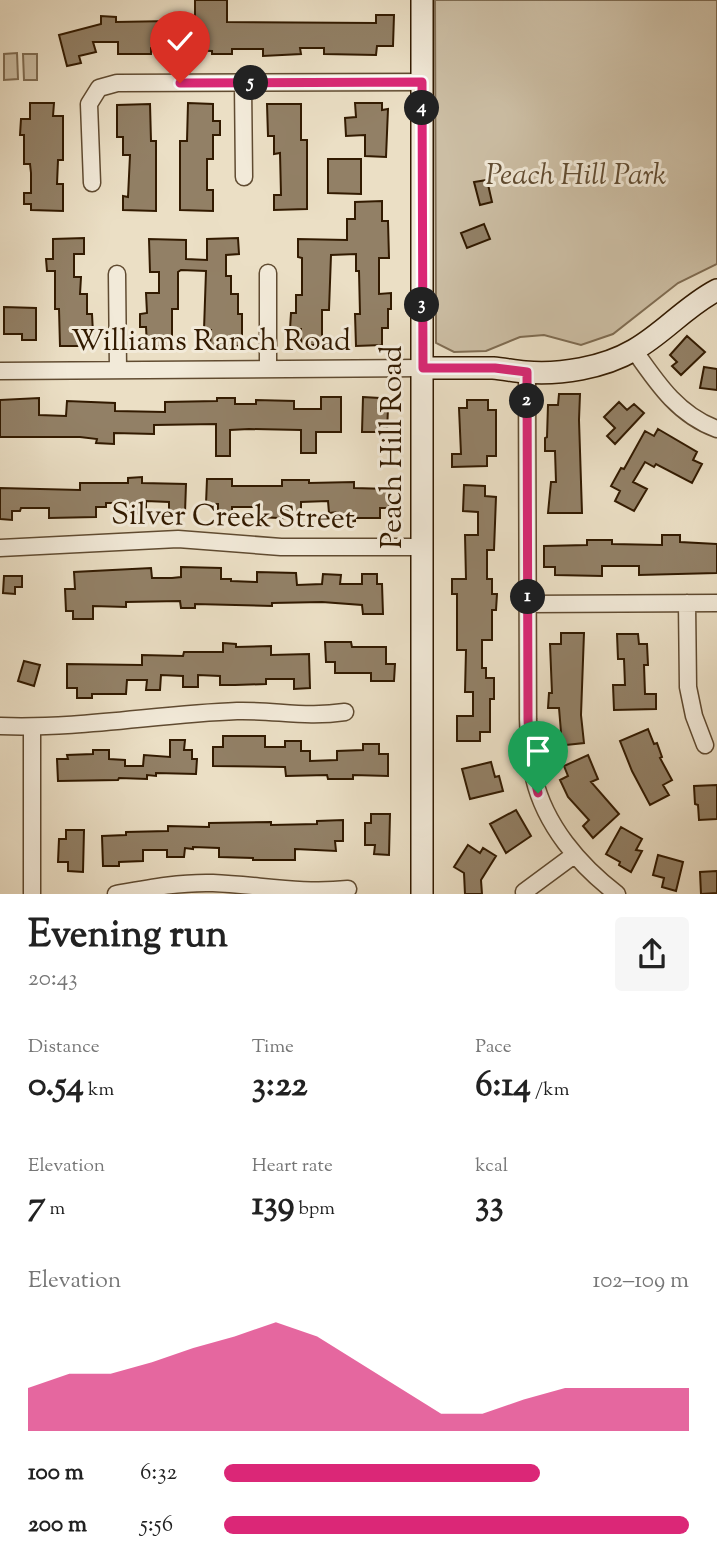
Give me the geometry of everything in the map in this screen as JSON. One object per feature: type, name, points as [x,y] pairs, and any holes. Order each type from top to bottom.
[{"type":"street","name":"Peach Hill Road","points":[[422,0],[422,894]]},
{"type":"street","points":[[92,183],[89,104],[99,88],[117,83],[422,82]]},
{"type":"street","points":[[243,83],[244,177]]},
{"type":"street","points":[[268,273],[268,369]]},
{"type":"street","points":[[117,274],[118,370]]},
{"type":"street","points":[[423,368],[495,368],[527,372],[586,367],[616,359],[634,350],[691,306],[717,290]]},
{"type":"street","points":[[634,350],[660,387],[683,412],[699,423],[717,429]]},
{"type":"street","name":"Williams Ranch Road","points":[[0,371],[423,368]]},
{"type":"street","points":[[527,372],[530,760],[538,793],[574,855],[617,894]]},
{"type":"street","name":"Silver Creek Street","points":[[0,548],[178,539],[281,548],[423,547]]},
{"type":"street","points":[[687,603],[688,687],[694,716],[705,745]]},
{"type":"street","points":[[528,604],[717,603]]},
{"type":"street","points":[[0,726],[54,727],[240,711],[310,716],[345,712]]},
{"type":"street","points":[[32,727],[32,894]]},
{"type":"street","points":[[524,892],[574,855]]},
{"type":"street","points":[[117,894],[171,884],[211,883],[315,893],[348,889]]},
{"type":"green space","name":"Peach Hill Park","points":[[435,0],[717,0],[717,264],[678,283],[613,334],[581,345],[544,335],[520,337],[486,351],[454,352],[436,343]]},
{"type":"green space","points":[[17,53],[18,79],[4,80],[4,54]]},
{"type":"green space","points":[[23,54],[37,54],[37,80],[24,80]]},
{"type":"building","points":[[195,0],[227,0],[227,22],[376,23],[376,15],[394,15],[393,46],[377,46],[376,55],[324,54],[324,48],[300,48],[301,54],[263,56],[263,49],[232,49],[232,54],[212,54],[212,51],[151,48],[151,54],[118,54],[118,42],[93,42],[96,52],[79,56],[81,63],[67,66],[59,35],[101,24],[101,16],[116,17],[116,22],[171,21],[195,24]]},
{"type":"building","points":[[30,103],[54,103],[53,116],[63,116],[63,160],[58,160],[57,184],[63,184],[63,211],[31,210],[31,204],[24,204],[24,193],[31,193],[31,173],[30,164],[24,164],[24,135],[20,135],[21,119],[30,119]]},
{"type":"building","points":[[188,103],[213,104],[213,121],[220,121],[220,135],[213,135],[213,159],[207,159],[207,190],[213,190],[213,211],[180,210],[180,141],[187,141]]},
{"type":"building","points":[[355,103],[382,103],[382,110],[388,109],[386,157],[365,156],[365,135],[346,136],[345,118],[356,117]]},
{"type":"building","points":[[150,104],[151,141],[156,141],[156,211],[123,210],[123,196],[128,197],[130,155],[123,155],[123,137],[117,137],[117,105]]},
{"type":"building","points":[[267,104],[301,104],[301,140],[307,140],[307,209],[274,210],[274,195],[281,195],[280,153],[274,154],[274,136],[268,136]]},
{"type":"building","points":[[328,159],[361,159],[361,194],[328,193]]},
{"type":"building","points":[[487,180],[492,202],[480,205],[474,182]]},
{"type":"building","points":[[382,201],[382,221],[388,221],[389,258],[379,258],[379,294],[391,293],[391,309],[388,309],[388,328],[382,328],[382,345],[356,346],[355,314],[360,314],[356,254],[331,255],[329,310],[322,310],[322,345],[301,345],[301,329],[290,329],[291,313],[296,313],[296,295],[302,295],[302,258],[298,257],[298,239],[347,240],[347,219],[355,219],[355,202]]},
{"type":"building","points":[[484,224],[490,239],[467,248],[461,233]]},
{"type":"building","points":[[84,238],[84,254],[74,254],[74,277],[81,277],[80,294],[87,294],[87,314],[92,314],[93,333],[81,333],[82,346],[60,346],[59,309],[55,309],[55,271],[47,271],[46,259],[53,259],[53,239]]},
{"type":"building","points":[[238,238],[239,254],[226,255],[226,276],[231,276],[231,294],[238,294],[238,314],[242,314],[242,346],[210,346],[211,330],[204,330],[206,271],[181,270],[178,272],[178,309],[172,309],[172,346],[147,346],[146,327],[140,327],[140,314],[147,313],[146,293],[159,293],[159,272],[150,272],[149,239],[186,240],[186,259],[207,260],[207,239]]},
{"type":"building","points":[[4,307],[36,308],[36,340],[22,340],[22,334],[4,334]]},
{"type":"building","points":[[687,336],[705,352],[681,375],[672,366],[677,362],[670,355]]},
{"type":"building","points":[[704,367],[717,369],[717,390],[700,388]]},
{"type":"building","points":[[559,394],[580,394],[582,513],[548,513],[551,482],[556,482],[555,451],[545,451],[548,405],[558,405]]},
{"type":"building","points":[[321,397],[341,397],[341,432],[316,432],[316,453],[301,453],[301,430],[249,429],[230,430],[230,456],[216,456],[216,424],[154,425],[154,434],[114,433],[114,444],[96,443],[97,439],[80,437],[0,437],[0,400],[39,398],[39,415],[66,416],[67,401],[115,403],[115,411],[165,412],[165,402],[217,401],[217,398],[235,398],[235,404],[256,404],[256,400],[294,401],[294,409],[321,409]]},
{"type":"building","points":[[363,397],[379,398],[378,408],[388,408],[387,432],[362,432]]},
{"type":"building","points":[[467,400],[488,400],[488,410],[496,410],[496,456],[487,456],[487,466],[452,467],[452,454],[461,454],[459,408],[467,408]]},
{"type":"building","points":[[619,402],[627,410],[634,404],[644,413],[615,444],[607,436],[615,428],[604,417]]},
{"type":"building","points":[[658,429],[697,452],[693,460],[702,464],[692,483],[656,464],[654,467],[645,462],[633,482],[647,489],[634,511],[615,501],[620,491],[611,486],[621,468],[624,469],[645,431],[654,436]]},
{"type":"building","points":[[142,477],[142,483],[186,484],[185,513],[169,513],[169,502],[146,501],[146,513],[128,514],[128,503],[106,503],[106,507],[96,507],[96,517],[49,518],[49,508],[21,508],[20,511],[12,511],[12,520],[0,519],[0,488],[80,490],[80,483],[128,483],[128,478]]},
{"type":"building","points":[[207,479],[232,479],[232,486],[282,486],[282,480],[309,480],[309,483],[354,482],[354,488],[389,489],[389,508],[380,508],[380,518],[355,518],[355,521],[339,522],[338,512],[329,513],[328,501],[301,502],[301,519],[257,517],[257,507],[232,507],[232,513],[218,513],[218,504],[206,504]]},
{"type":"building","points":[[464,485],[485,486],[485,496],[496,497],[494,550],[487,550],[487,579],[492,579],[492,594],[497,594],[496,610],[492,610],[492,640],[482,640],[482,668],[486,668],[486,678],[494,678],[494,699],[490,699],[490,732],[480,732],[480,741],[457,741],[457,716],[473,716],[473,692],[465,692],[466,650],[457,650],[457,594],[452,594],[452,579],[466,579],[465,535],[478,535],[478,512],[463,511]]},
{"type":"building","points":[[662,535],[680,535],[680,542],[717,544],[717,573],[639,575],[639,566],[602,566],[602,576],[555,575],[555,567],[544,567],[544,546],[587,545],[587,540],[612,540],[612,544],[662,545]]},
{"type":"building","points":[[181,567],[221,568],[221,579],[231,581],[257,582],[257,572],[296,573],[297,585],[322,584],[323,574],[341,575],[340,584],[362,584],[362,574],[377,574],[377,584],[382,584],[383,614],[363,614],[362,605],[322,602],[272,603],[272,606],[195,604],[195,608],[181,608],[180,601],[126,602],[126,607],[93,606],[93,619],[73,619],[73,611],[66,611],[65,589],[75,589],[74,572],[151,568],[152,578],[172,578],[181,577]]},
{"type":"building","points":[[4,576],[22,576],[22,587],[15,587],[15,594],[3,593]]},
{"type":"building","points":[[561,633],[584,633],[581,715],[584,743],[557,746],[555,733],[561,732],[559,708],[548,708],[549,693],[552,693],[550,644],[561,644]]},
{"type":"building","points":[[617,634],[638,634],[639,644],[647,644],[648,665],[644,665],[645,694],[656,694],[656,709],[614,710],[613,685],[625,685],[624,659],[618,659]]},
{"type":"building","points":[[325,642],[351,642],[352,647],[386,647],[386,664],[395,664],[394,681],[371,681],[371,673],[335,673],[335,662],[326,662]]},
{"type":"building","points":[[223,643],[236,644],[236,647],[271,646],[271,655],[309,654],[310,688],[294,689],[294,679],[266,679],[266,684],[220,685],[220,676],[198,675],[198,687],[183,687],[183,676],[161,675],[160,690],[146,690],[147,680],[127,680],[126,694],[92,694],[92,698],[77,698],[77,688],[67,688],[67,664],[142,665],[142,655],[183,656],[184,652],[223,652]]},
{"type":"building","points":[[24,661],[40,665],[34,686],[18,681]]},
{"type":"building","points":[[648,729],[654,744],[657,743],[662,757],[660,758],[672,780],[663,785],[669,795],[650,805],[620,741]]},
{"type":"building","points":[[223,736],[265,736],[265,747],[285,747],[285,741],[301,741],[301,751],[310,751],[310,761],[337,760],[337,751],[363,750],[363,744],[379,744],[379,754],[388,754],[388,776],[353,775],[353,779],[328,779],[327,775],[286,776],[285,767],[213,766],[213,747],[223,747]]},
{"type":"building","points":[[170,740],[185,740],[184,750],[192,750],[192,759],[197,759],[196,774],[156,773],[156,776],[147,775],[147,779],[58,781],[57,759],[68,759],[67,755],[109,750],[109,759],[125,760],[125,766],[143,766],[144,755],[170,757]]},
{"type":"building","points":[[588,755],[598,779],[591,782],[619,814],[593,838],[583,826],[589,820],[568,797],[560,780],[568,776],[564,766]]},
{"type":"building","points":[[491,762],[503,791],[470,799],[462,769]]},
{"type":"building","points":[[717,785],[717,819],[699,820],[694,786]]},
{"type":"building","points":[[516,810],[531,836],[506,853],[490,824]]},
{"type":"building","points":[[371,814],[390,814],[389,855],[374,854],[375,845],[365,845],[365,823],[371,823]]},
{"type":"building","points":[[343,820],[343,841],[335,841],[336,851],[295,849],[295,860],[219,857],[219,848],[193,847],[185,848],[184,857],[167,857],[167,850],[143,850],[143,861],[103,866],[102,836],[126,835],[126,832],[168,831],[168,826],[209,827],[209,823],[317,824],[317,821]]},
{"type":"building","points":[[621,827],[642,839],[636,850],[642,851],[631,872],[606,854]]},
{"type":"building","points":[[66,830],[84,830],[83,872],[68,871],[68,862],[58,862],[59,839],[66,839]]},
{"type":"building","points":[[468,845],[480,853],[483,848],[496,856],[481,880],[482,894],[465,894],[464,873],[454,867]]},
{"type":"building","points":[[658,855],[683,862],[676,891],[662,887],[664,878],[653,875]]},
{"type":"building","points":[[717,871],[717,893],[701,894],[700,872]]},
{"type":"route","points":[[180,83],[422,82],[423,368],[495,368],[527,372],[528,719],[530,760],[538,793]]}]
